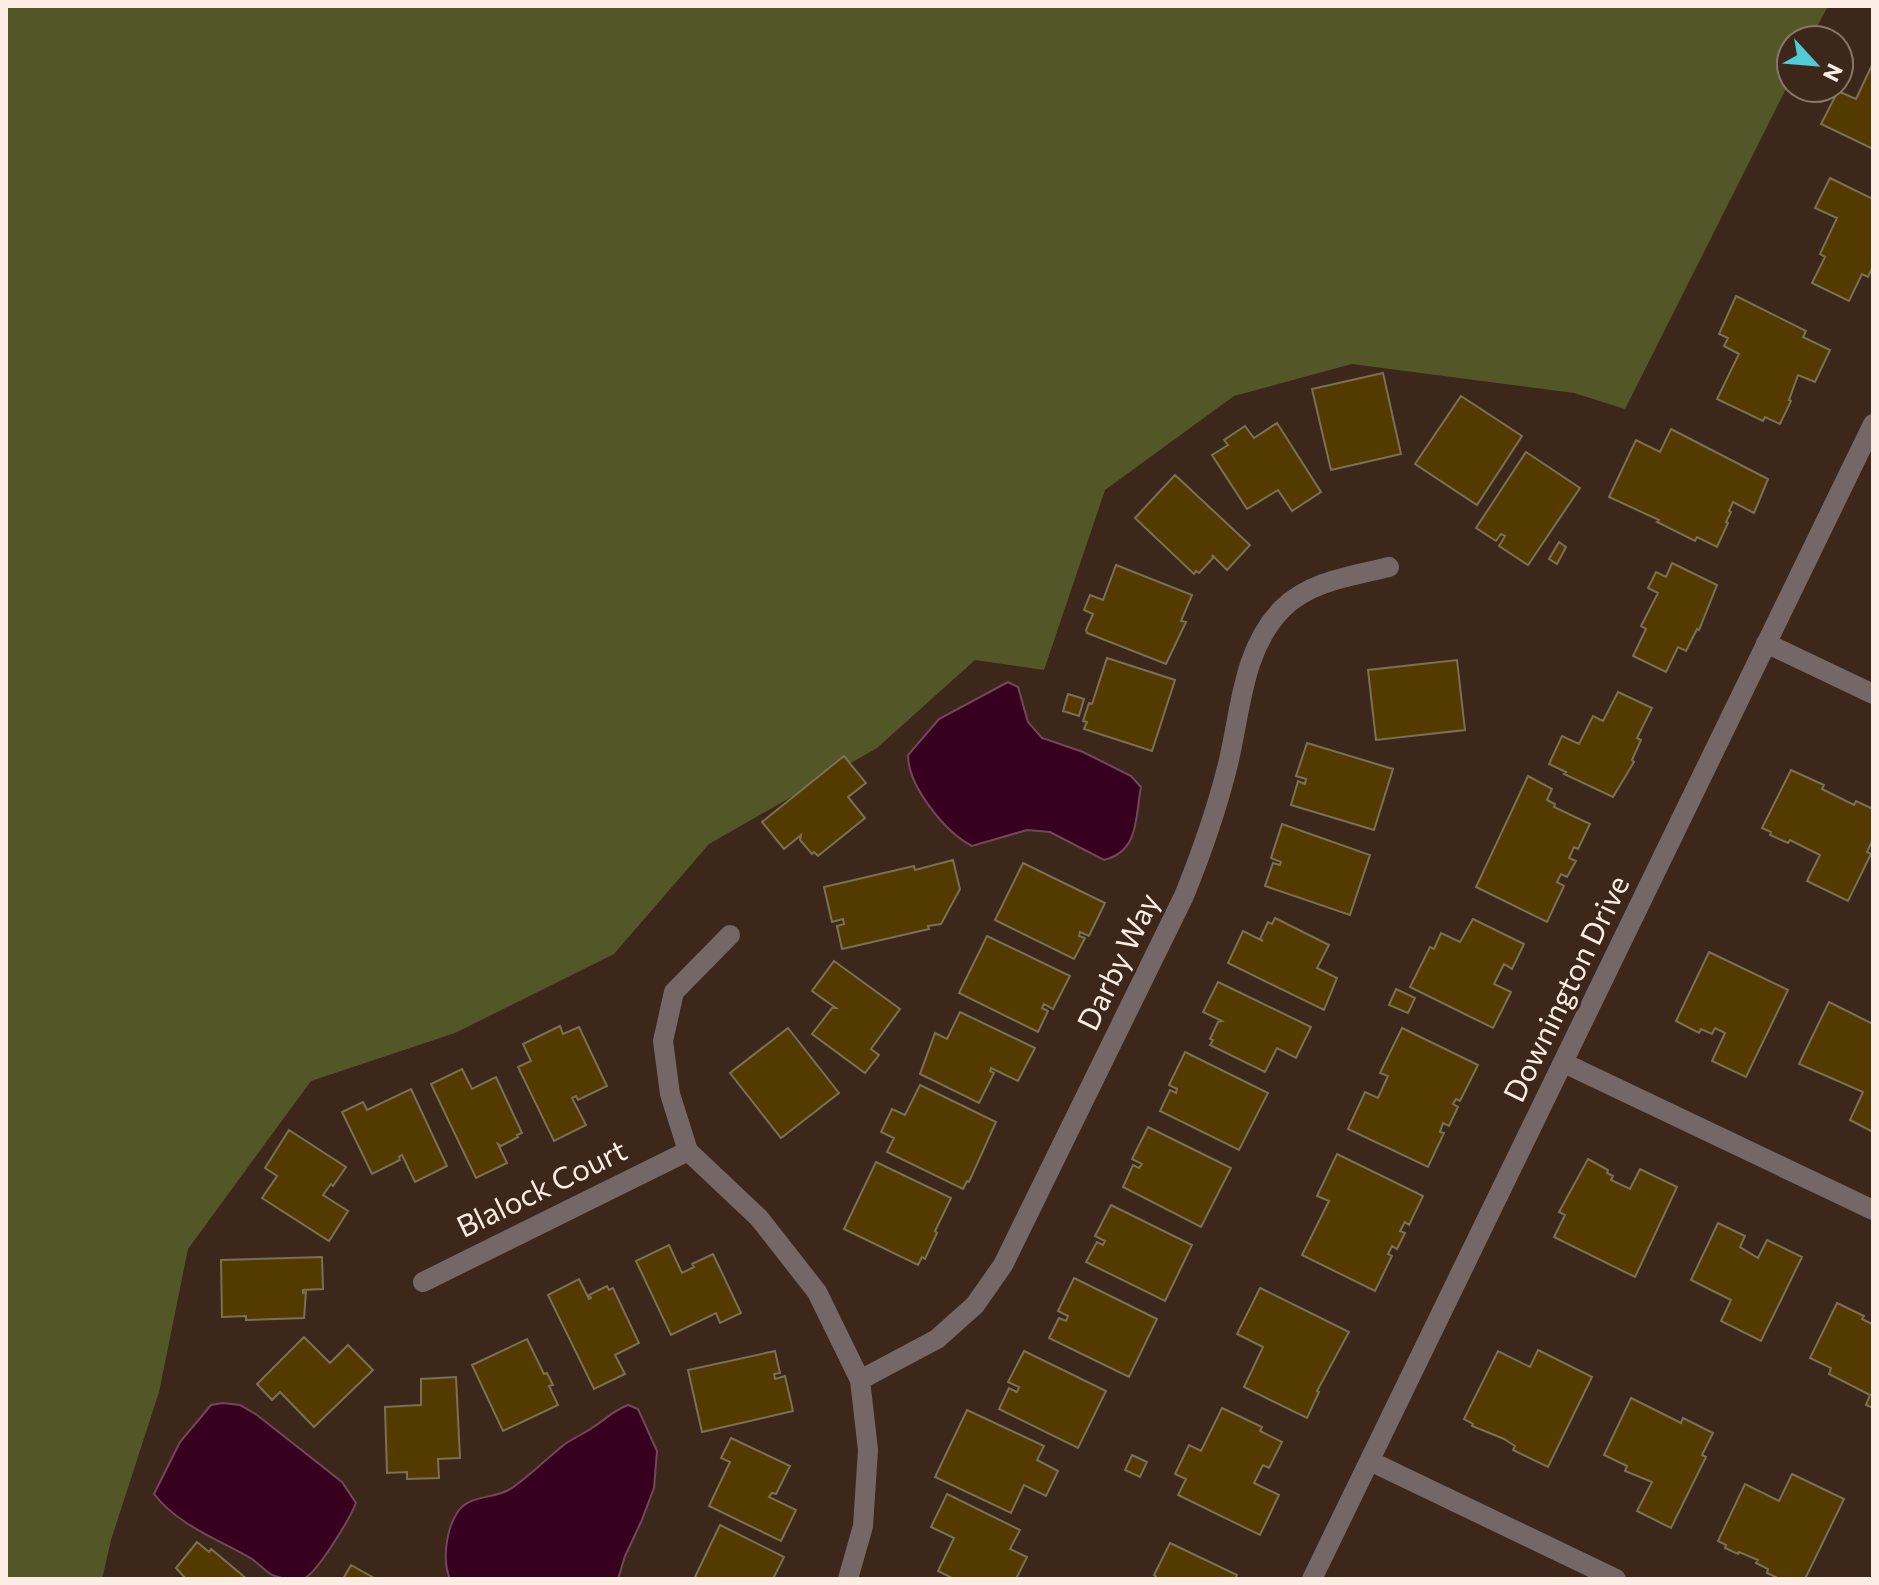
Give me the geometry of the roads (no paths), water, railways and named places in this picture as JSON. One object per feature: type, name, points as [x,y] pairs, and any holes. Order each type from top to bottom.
[{"type":"street","name":"Downington Drive","points":[[1312,1579],[1873,424]]},
{"type":"street","name":"Darby Way","points":[[860,1380],[937,1339],[975,1305],[1003,1265],[1184,896],[1209,832],[1224,780],[1244,682],[1257,644],[1283,608],[1318,584],[1389,567]]},
{"type":"street","points":[[1766,643],[1873,694]]},
{"type":"street","points":[[730,935],[674,992],[663,1041],[670,1094],[688,1151],[759,1218],[817,1292],[860,1380],[868,1450],[863,1526],[848,1579]]},
{"type":"street","points":[[1564,1063],[1873,1210]]},
{"type":"street","name":"Blalock Court","points":[[423,1282],[688,1151]]},
{"type":"street","points":[[1370,1461],[1616,1579]]}]
